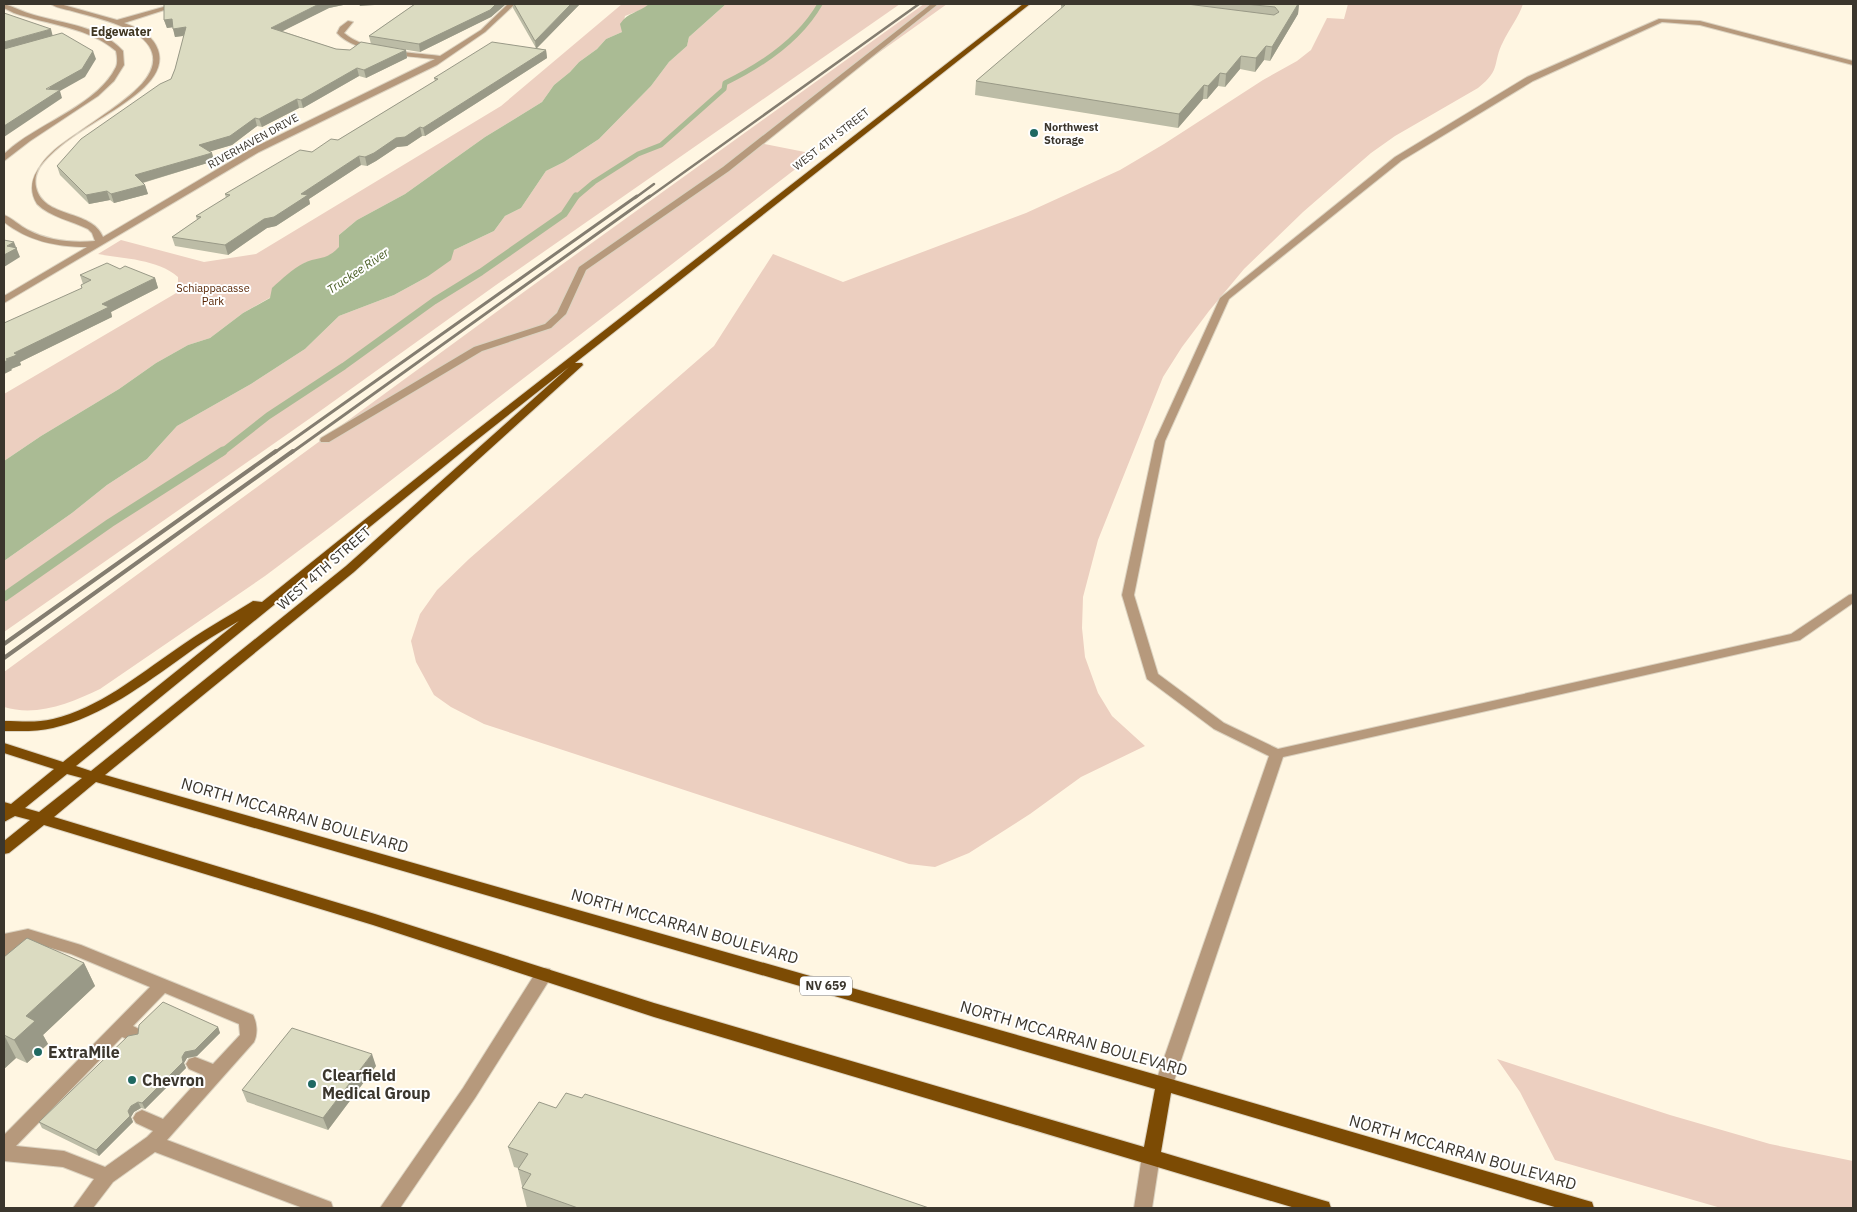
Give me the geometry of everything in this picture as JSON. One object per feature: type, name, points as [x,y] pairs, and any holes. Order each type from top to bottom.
[{"type":"main road","name":"WEST 4TH STREET","points":[[7,812],[65,768],[470,440],[1027,4]]},
{"type":"main road","name":"WEST 4TH STREET","points":[[4,849],[350,569],[654,297]]},
{"type":"main road","points":[[4,726],[31,727],[69,720],[95,709],[222,625],[295,582]]},
{"type":"main road","name":"NORTH MCCARRAN BOULEVARD","points":[[4,748],[95,777],[1164,1084],[1585,1208]]},
{"type":"main road","points":[[7,812],[41,819],[375,920],[654,1010],[1322,1208]]},
{"type":"main road","points":[[1150,1156],[1164,1084]]},
{"type":"street","points":[[4,218],[31,235],[56,244],[80,246],[100,243],[97,233],[93,229],[66,218],[42,204],[34,194],[31,185],[34,171],[41,159],[56,146],[144,85],[156,64],[157,54],[146,37],[128,27],[54,4]]},
{"type":"street","points":[[71,36],[180,4]]},
{"type":"street","name":"RIVERHAVEN DRIVE","points":[[4,300],[256,150],[442,58],[483,31],[512,4]]},
{"type":"street","points":[[325,440],[478,349],[548,326],[561,314],[582,269],[726,169],[935,4]]},
{"type":"street","points":[[4,6],[105,38],[119,50],[122,58],[119,69],[112,80],[96,95],[27,139],[4,159]]},
{"type":"street","points":[[1853,62],[1700,23],[1661,20],[1530,79],[1398,159],[1225,298],[1160,441],[1128,595],[1152,676],[1219,726],[1277,754],[1795,636],[1853,598]]},
{"type":"street","points":[[350,22],[342,28],[340,33],[348,40],[370,47],[442,58]]},
{"type":"street","points":[[1164,1084],[1277,754]]},
{"type":"street","points":[[4,956],[28,935]]},
{"type":"street","points":[[4,940],[28,935],[75,949],[247,1020],[248,1037],[153,1143],[107,1176],[82,1208]]},
{"type":"street","points":[[389,1208],[426,1158],[513,1026],[544,974]]},
{"type":"street","points":[[4,1147],[75,1083],[127,1031],[162,985]]},
{"type":"street","points":[[195,1064],[215,1073]]},
{"type":"street","points":[[142,1118],[166,1128]]},
{"type":"street","points":[[153,1143],[324,1208]]},
{"type":"street","points":[[4,1153],[64,1159],[107,1176]]},
{"type":"street","points":[[1143,1208],[1150,1156]]},
{"type":"green space","name":"Schiappacasse Park","points":[[622,4],[649,4],[643,9],[625,16],[622,32],[606,39],[597,49],[579,62],[554,85],[542,102],[485,137],[405,194],[357,220],[339,235],[340,247],[331,256],[304,263],[271,297],[243,313],[210,338],[188,345],[156,363],[119,389],[41,436],[4,461],[4,394],[178,292],[178,277],[170,271],[151,263],[98,254],[121,240],[204,262],[256,254],[501,106]]},
{"type":"green space","points":[[726,4],[900,4],[496,285],[309,419],[4,632],[4,561],[72,513],[107,485],[147,459],[177,426],[251,384],[305,349],[339,316],[394,295],[427,277],[454,250],[494,231],[505,216],[521,208],[546,171],[564,162],[599,139],[651,86],[669,62],[687,46],[689,37]]},
{"type":"green space","points":[[924,4],[947,4],[754,142],[815,154],[333,525],[265,576],[100,689],[54,707],[16,710],[4,707],[4,672],[532,286]]},
{"type":"green space","points":[[1348,4],[1523,4],[1505,37],[1494,71],[1486,81],[1478,88],[1395,136],[1371,153],[1303,212],[1244,269],[1182,347],[1163,377],[1098,540],[1083,597],[1082,628],[1085,657],[1098,693],[1112,716],[1145,746],[1081,777],[1030,814],[969,853],[935,867],[909,864],[484,724],[451,707],[434,695],[416,662],[411,641],[420,614],[437,590],[469,559],[714,346],[773,254],[843,282],[1026,213],[1120,170],[1263,80],[1297,61],[1311,50],[1327,18],[1344,19]]},
{"type":"green space","points":[[1497,1059],[1670,1115],[1770,1144],[1853,1161],[1853,1208],[1721,1208],[1555,1160],[1520,1092]]},
{"type":"water","name":"Truckee River","points":[[649,4],[726,4],[689,37],[687,46],[669,62],[651,86],[599,139],[564,162],[546,171],[521,208],[505,216],[494,231],[454,250],[451,260],[427,277],[394,295],[339,316],[305,349],[251,384],[177,426],[147,459],[107,485],[72,513],[4,561],[4,461],[41,436],[119,389],[156,363],[188,345],[210,338],[243,313],[270,298],[272,288],[295,268],[326,256],[339,247],[339,235],[357,220],[405,194],[485,137],[542,102],[554,85],[579,62],[597,49],[606,39],[622,32],[620,24],[623,20]]},
{"type":"building","points":[[164,4],[319,4],[271,28],[336,49],[350,50],[361,42],[406,50],[364,70],[357,68],[301,100],[297,99],[259,119],[255,118],[230,136],[199,145],[212,153],[135,175],[145,185],[111,194],[107,191],[86,195],[57,166],[81,139],[160,84],[171,79],[186,27],[173,29],[172,19],[164,20]]},
{"type":"building","points":[[415,4],[496,4],[490,10],[419,44],[369,36]]},
{"type":"building","points":[[514,4],[571,4],[535,41]]},
{"type":"building","points":[[1062,4],[1187,4],[1274,15],[1279,12],[1275,7],[1245,4],[1298,4],[1272,47],[1266,46],[1256,58],[1241,56],[1226,74],[1220,73],[1208,86],[1204,85],[1179,114],[976,81],[1065,5]]},
{"type":"building","points":[[4,13],[51,29],[4,42]]},
{"type":"building","points":[[62,33],[93,51],[82,69],[46,89],[60,90],[4,126],[4,49]]},
{"type":"building","points":[[492,42],[546,50],[423,128],[420,127],[405,137],[396,138],[365,157],[359,156],[301,194],[308,195],[274,217],[264,219],[225,245],[172,237],[201,217],[196,216],[230,195],[225,194],[300,150],[312,152],[331,139],[338,140],[438,79],[434,78]]},
{"type":"building","points":[[4,240],[14,242],[7,246],[17,248],[4,255]]},
{"type":"building","points":[[107,263],[120,269],[125,266],[155,278],[102,304],[109,307],[14,353],[17,355],[6,359],[8,360],[4,362],[4,323],[82,288],[81,285],[91,280],[80,275]]},
{"type":"building","points":[[27,938],[84,963],[26,1016],[35,1021],[14,1040],[4,1035],[4,957]]},
{"type":"building","name":"Chevron","points":[[163,1002],[218,1027],[195,1050],[185,1052],[182,1057],[183,1062],[142,1103],[138,1102],[131,1106],[128,1111],[130,1116],[96,1150],[39,1122],[128,1036],[138,1034],[139,1025]]},
{"type":"building","name":"Clearfield Medical Group","points":[[292,1028],[372,1054],[323,1118],[242,1090]]},
{"type":"building","points":[[566,1093],[582,1098],[585,1094],[929,1208],[578,1208],[522,1188],[531,1174],[518,1169],[528,1154],[508,1147],[539,1102],[556,1108]]},
{"type":"waterway","points":[[575,198],[594,182],[638,154],[661,145],[724,89],[725,83],[779,51],[802,29],[820,4]]},
{"type":"waterway","points":[[221,453],[268,416],[344,366],[434,301],[481,272],[564,214],[576,196]]},
{"type":"waterway","points":[[4,597],[110,523],[223,451]]},
{"type":"railway","points":[[648,198],[919,4]]},
{"type":"railway","points":[[635,198],[654,184]]},
{"type":"railway","points":[[274,453],[637,196]]},
{"type":"railway","points":[[291,453],[650,196]]},
{"type":"railway","points":[[4,644],[276,451]]},
{"type":"railway","points":[[4,658],[293,451]]},
{"type":"place","name":"Northwest Storage","points":[[1034,133]]},
{"type":"place","name":"ExtraMile","points":[[38,1052]]},
{"type":"place","name":"Chevron","points":[[132,1080]]},
{"type":"place","name":"Clearfield Medical Group","points":[[312,1084]]},
{"type":"district","name":"Edgewater","points":[[121,32]]}]
